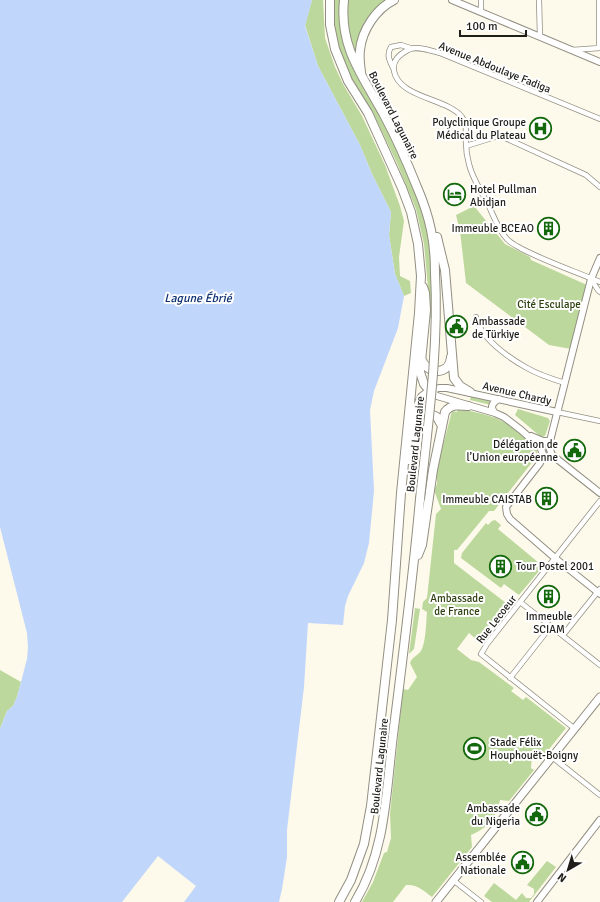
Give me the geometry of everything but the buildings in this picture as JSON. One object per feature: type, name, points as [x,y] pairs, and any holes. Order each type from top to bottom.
[{"type":"highway","name":"Boulevard Lagunaire","points":[[330,0],[330,25],[335,49],[348,81],[368,113],[402,188],[411,212],[418,244],[421,276],[419,313],[401,493],[392,620],[371,806],[364,844],[351,880],[339,902]]},
{"type":"highway","name":"Boulevard Lagunaire","points":[[344,0],[345,33],[350,52],[405,157],[425,207],[434,247],[437,320],[414,562],[384,822],[379,844],[368,876],[355,902]]},
{"type":"highway","points":[[361,74],[360,52],[362,40],[371,21],[384,7],[394,0]]},
{"type":"highway","points":[[405,157],[425,199],[445,270],[454,378],[460,386],[470,392]]},
{"type":"highway","points":[[401,493],[407,473],[413,442],[414,421],[417,407],[426,393],[430,391],[420,372],[426,302],[421,276]]},
{"type":"highway","points":[[421,357],[426,368],[438,371],[446,368],[450,362],[451,351]]},
{"type":"highway","points":[[414,562],[422,544],[433,470],[445,412],[450,407],[468,406]]},
{"type":"highway","points":[[414,421],[421,414],[429,413],[437,417],[442,426]]},
{"type":"main road","points":[[436,902],[600,697]]},
{"type":"street","points":[[452,0],[600,62]]},
{"type":"street","points":[[481,0],[481,12]]},
{"type":"street","points":[[539,0],[540,37]]},
{"type":"street","points":[[571,50],[600,48],[599,0]]},
{"type":"street","name":"Avenue Abdoulaye Fadiga","points":[[393,68],[388,56],[388,51],[391,47],[401,45],[440,53],[600,119]]},
{"type":"street","points":[[410,48],[398,56],[394,62],[394,74],[399,81],[413,92],[458,113],[465,123],[466,146],[472,173],[506,238],[513,244],[536,257],[600,282]]},
{"type":"street","points":[[466,146],[501,136],[586,175],[600,187]]},
{"type":"street","points":[[600,258],[591,279],[549,447],[552,455],[600,493]]},
{"type":"street","points":[[591,279],[600,292]]},
{"type":"street","points":[[476,317],[477,323],[482,331],[500,350],[528,369],[565,383]]},
{"type":"street","name":"Avenue Chardy","points":[[430,391],[442,388],[470,392],[600,421]]},
{"type":"street","points":[[430,391],[437,396],[495,413],[510,420],[542,450],[543,454],[540,463]]},
{"type":"street","points":[[495,413],[492,405],[499,399]]},
{"type":"street","points":[[521,430],[543,441],[550,440]]},
{"type":"street","points":[[552,455],[547,456],[540,463],[509,503],[506,511],[510,519],[515,524],[555,558],[599,591],[563,635]]},
{"type":"street","name":"Rue Lecoeur","points":[[575,729],[481,654],[485,646],[600,502]]},
{"type":"street","points":[[520,602],[600,665]]},
{"type":"street","points":[[510,678],[551,626]]},
{"type":"street","points":[[552,757],[600,795]]},
{"type":"street","points":[[537,902],[600,820]]},
{"type":"street","points":[[453,880],[481,902]]},
{"type":"green space","points":[[312,0],[323,0],[325,38],[335,67],[362,116],[385,165],[400,206],[404,221],[399,257],[400,276],[410,281],[411,293],[404,296],[395,274],[389,235],[391,212],[372,174],[360,145],[318,66],[305,25]]},
{"type":"green space","points":[[333,0],[388,0],[357,51],[377,109],[411,181],[424,214],[432,257],[433,318],[429,318],[429,299],[424,244],[416,209],[396,161],[372,111],[343,64],[334,36]]},
{"type":"green space","name":"Cité Esculape","points":[[474,206],[505,244],[530,257],[531,260],[587,285],[571,349],[549,345],[466,283],[460,231],[456,215]]},
{"type":"green space","points":[[471,395],[492,400],[491,405],[470,400]]},
{"type":"green space","name":"Ambassade de France","points":[[458,408],[489,416],[506,423],[533,444],[537,451],[537,456],[494,511],[489,511],[457,550],[454,550],[454,563],[506,603],[478,641],[469,633],[457,649],[471,660],[479,662],[514,688],[511,691],[523,700],[526,697],[566,728],[546,753],[532,755],[531,768],[534,770],[509,801],[500,800],[496,812],[490,822],[482,829],[471,835],[472,847],[432,897],[417,887],[406,885],[393,902],[362,902],[373,882],[384,853],[387,852],[391,838],[390,814],[403,689],[408,690],[417,677],[410,663],[412,659],[421,651],[426,632],[427,612],[422,609],[423,602],[427,598],[436,514],[441,509],[434,490],[437,484],[437,468],[452,411],[457,412]]},
{"type":"green space","points":[[518,409],[548,418],[550,421],[545,436],[541,437],[515,415]]},
{"type":"green space","points":[[495,520],[501,525],[498,529],[539,563],[542,560],[544,565],[519,595],[504,584],[501,588],[461,558],[462,553],[486,523],[488,525]]},
{"type":"green space","points":[[415,608],[420,609],[414,649],[409,654]]},
{"type":"green space","points":[[0,670],[21,682],[13,706],[7,711],[0,729]]},
{"type":"green space","points":[[547,861],[556,867],[529,902],[492,902],[484,896],[494,883],[516,900],[522,893],[526,898],[531,898],[534,894],[534,889],[527,885]]},
{"type":"water","name":"Lagune Ébrié","points":[[0,0],[312,0],[305,26],[318,66],[360,145],[372,174],[391,212],[389,235],[395,274],[404,296],[398,328],[374,391],[370,410],[374,491],[369,543],[364,563],[348,596],[345,606],[343,625],[308,623],[304,687],[287,830],[287,857],[279,902],[184,902],[196,886],[158,856],[122,902],[0,902],[0,729],[7,711],[13,706],[17,697],[27,659],[28,647],[27,633],[0,527]]},
{"type":"place","name":"Polyclinique Groupe Médical du Plateau","points":[[541,128]]},
{"type":"place","name":"Hotel Pullman Abidjan","points":[[455,195]]},
{"type":"place","name":"Immeuble BCEAO","points":[[549,228]]},
{"type":"place","name":"Ambassade de Türkiye","points":[[457,327]]},
{"type":"place","name":"Délégation de l’Union européenne","points":[[574,450]]},
{"type":"place","name":"Immeuble CAISTAB","points":[[547,499]]},
{"type":"place","name":"Tour Postel 2001","points":[[501,566]]},
{"type":"place","name":"Immeuble SCIAM","points":[[549,596]]},
{"type":"place","name":"Stade Félix Houphouët-Boigny","points":[[474,748]]},
{"type":"place","name":"Ambassade du Nigeria","points":[[536,814]]},
{"type":"place","name":"Assemblée Nationale","points":[[522,863]]}]
